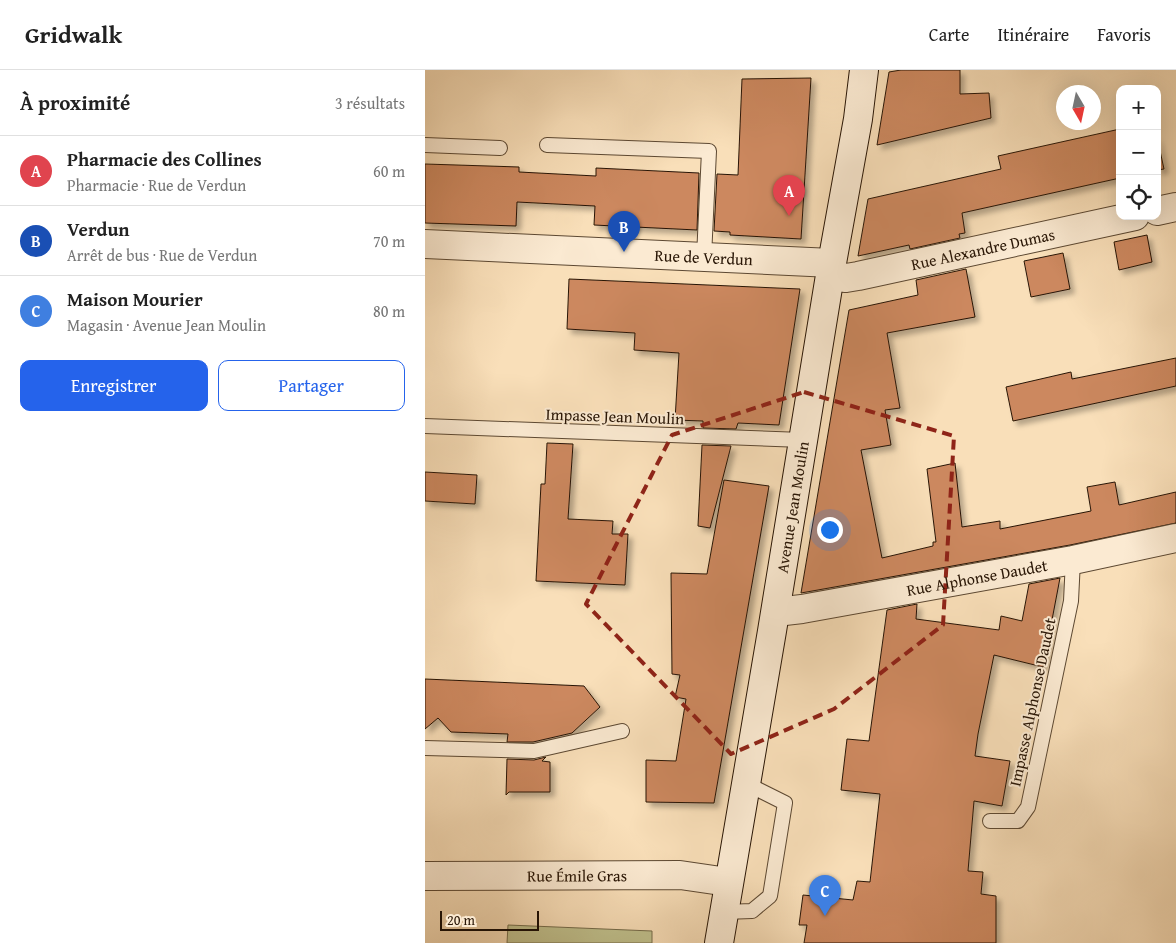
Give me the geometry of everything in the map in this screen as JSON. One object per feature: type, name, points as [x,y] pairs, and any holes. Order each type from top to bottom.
[{"type":"street","name":"Avenue Jean Moulin","points":[[719,943],[745,782],[776,612],[831,270],[858,119],[864,70]]},
{"type":"street","points":[[1161,211],[1176,207]]},
{"type":"street","name":"Rue Alexandre Dumas","points":[[831,270],[846,278],[858,276],[1117,220]]},
{"type":"street","name":"Rue de Verdun","points":[[425,244],[704,257],[831,270]]},
{"type":"street","name":"Rue Alphonse Daudet","points":[[776,612],[803,609],[1073,560],[1176,538]]},
{"type":"street","name":"Rue Émile Gras","points":[[425,876],[680,875],[729,882]]},
{"type":"lane","points":[[425,144],[501,148]]},
{"type":"lane","points":[[547,145],[709,151],[704,257]]},
{"type":"lane","name":"Impasse Jean Moulin","points":[[425,426],[803,440]]},
{"type":"lane","name":"Impasse Alphonse Daudet","points":[[990,821],[1018,821],[1028,807],[1071,601],[1073,560]]},
{"type":"lane","points":[[425,748],[534,751],[622,731]]},
{"type":"lane","points":[[724,912],[752,911],[770,896],[785,803],[745,782]]},
{"type":"highlighted area","points":[[804,392],[954,436],[943,625],[834,709],[731,754],[586,604],[672,435]]},
{"type":"green space","points":[[508,925],[652,931],[652,943],[507,943]]},
{"type":"building","points":[[901,70],[960,70],[960,94],[989,93],[991,118],[877,145],[889,72]]},
{"type":"building","points":[[811,78],[801,239],[730,235],[730,232],[714,231],[717,174],[738,175],[742,79]]},
{"type":"building","points":[[1116,130],[1116,179],[962,213],[965,233],[959,234],[960,238],[910,249],[909,245],[858,256],[868,199],[1001,169],[998,156]]},
{"type":"building","points":[[1161,155],[1164,169],[1161,169]]},
{"type":"building","points":[[425,164],[519,167],[519,172],[596,176],[596,168],[699,173],[697,230],[594,225],[595,206],[517,202],[516,226],[425,223]]},
{"type":"building","points":[[1147,235],[1152,262],[1119,270],[1114,242]]},
{"type":"building","points":[[1063,253],[1070,289],[1031,297],[1024,261]]},
{"type":"building","points":[[966,269],[975,317],[887,333],[900,408],[885,410],[891,445],[861,450],[882,558],[933,546],[933,542],[936,542],[927,469],[955,463],[962,527],[1000,521],[1000,529],[1091,511],[1087,487],[1115,482],[1119,505],[1176,492],[1176,523],[1070,545],[801,593],[849,310],[918,295],[916,280]]},
{"type":"building","points":[[569,279],[800,289],[779,425],[738,423],[736,429],[703,428],[703,421],[675,420],[679,353],[634,350],[635,333],[567,329]]},
{"type":"building","points":[[1176,358],[1176,386],[1013,421],[1006,387],[1071,372],[1072,379]]},
{"type":"building","points":[[547,443],[573,444],[568,519],[613,521],[612,534],[628,534],[625,585],[536,581],[541,484],[545,484]]},
{"type":"building","points":[[702,445],[731,446],[710,528],[698,526]]},
{"type":"building","points":[[425,472],[477,475],[475,504],[425,501]]},
{"type":"building","points":[[724,480],[769,486],[714,803],[646,802],[646,760],[676,761],[686,699],[675,697],[680,675],[672,674],[671,573],[707,574]]},
{"type":"building","points":[[1060,578],[1043,667],[994,655],[978,734],[975,756],[1010,761],[1002,806],[974,801],[968,871],[983,872],[981,894],[996,896],[996,943],[804,943],[807,925],[799,925],[803,895],[853,900],[857,881],[870,882],[880,794],[841,790],[847,739],[869,741],[887,610],[917,604],[916,619],[999,630],[1001,616],[1022,621],[1029,584]]},
{"type":"building","points":[[425,679],[584,686],[600,707],[572,733],[533,742],[507,742],[508,734],[451,732],[438,718],[425,729]]},
{"type":"building","points":[[546,757],[542,761],[550,762],[550,792],[509,792],[506,795],[507,759],[534,760]]},
{"type":"place","name":"Pharmacie des Collines","points":[[789,216]]},
{"type":"place","name":"Verdun","points":[[624,252]]},
{"type":"place","name":"Maison Mourier","points":[[825,916]]}]
